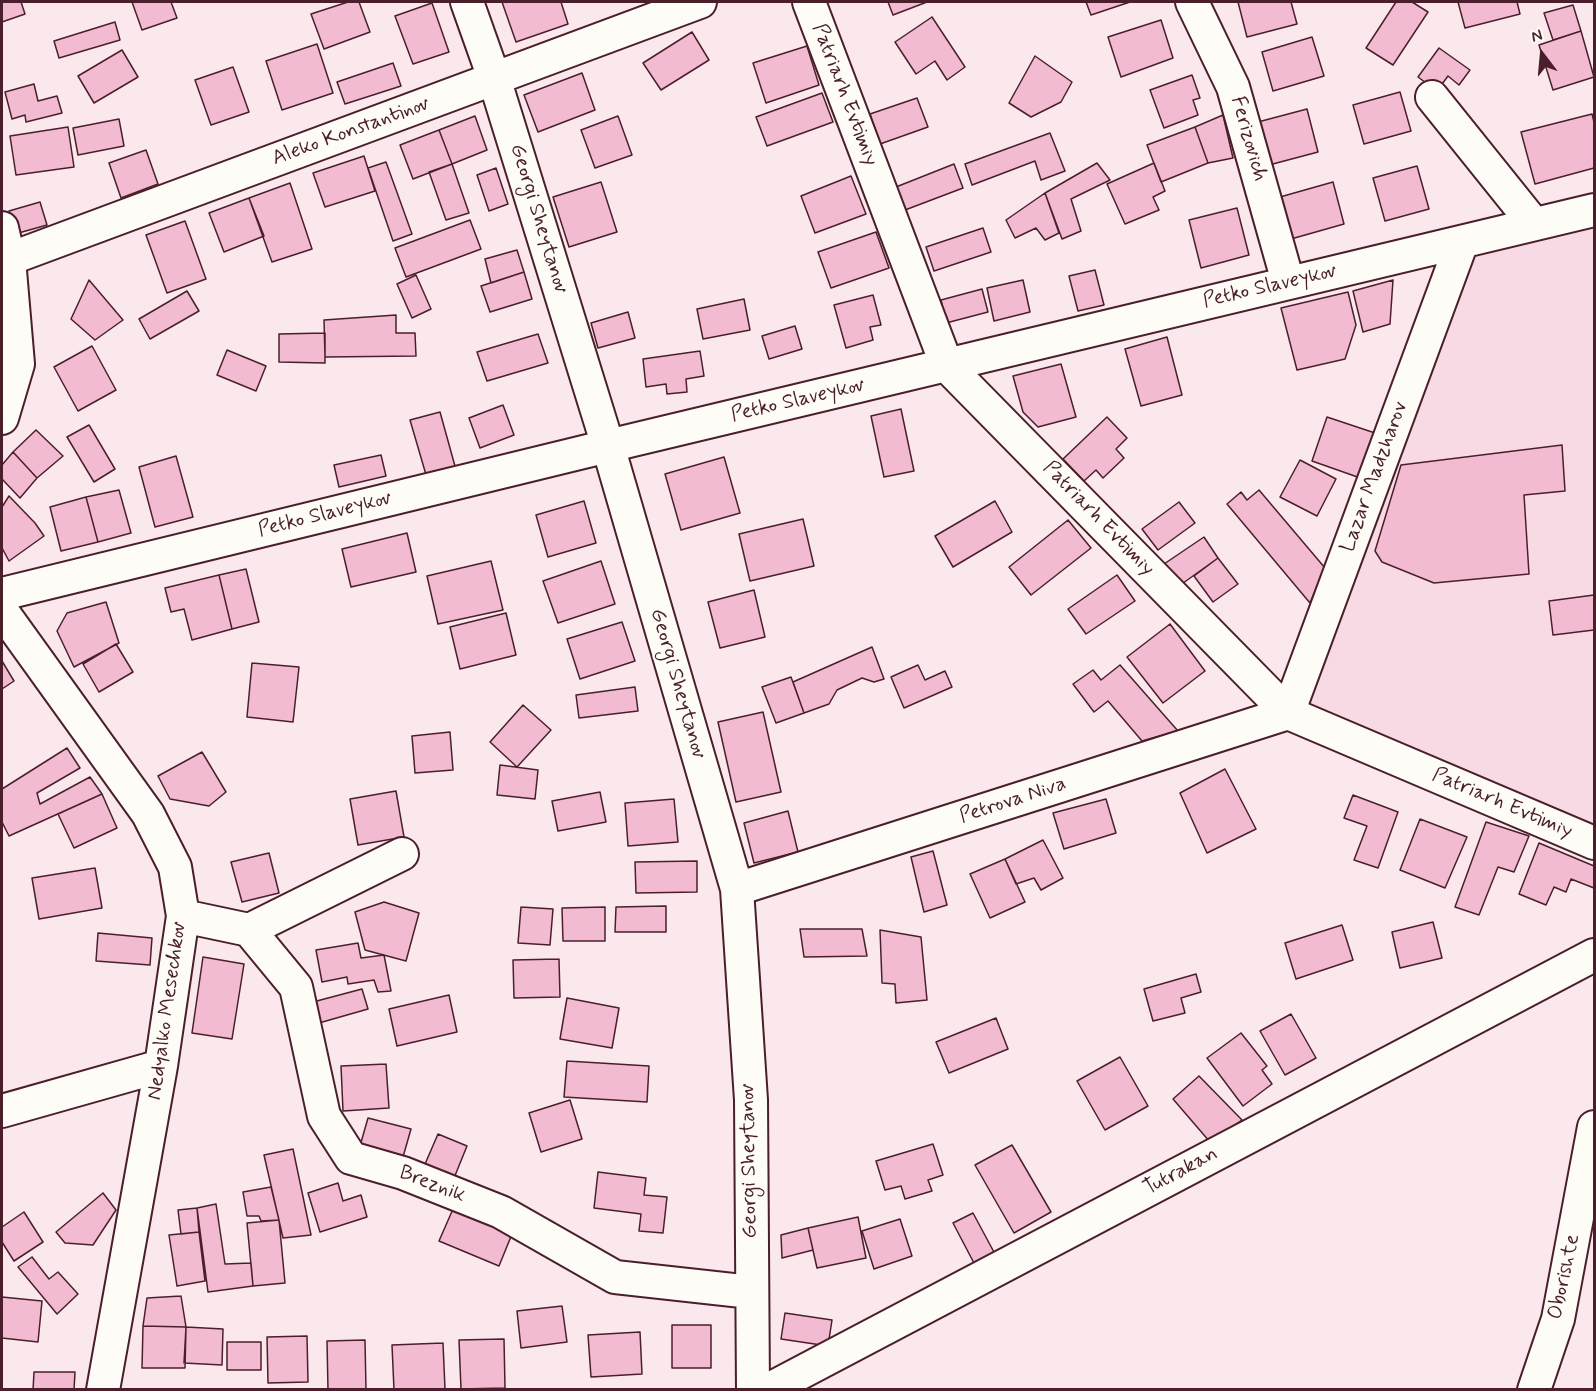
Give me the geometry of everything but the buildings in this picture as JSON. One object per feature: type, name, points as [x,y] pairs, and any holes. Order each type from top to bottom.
[{"type":"street","name":"Georgi Sheytanov","points":[[467,2],[494,78],[608,446],[737,889],[751,1100],[753,1389]]},
{"type":"street","name":"Aleko Konstantinov","points":[[5,260],[700,2]]},
{"type":"street","name":"Patriarh Evtimiy","points":[[809,2],[947,366],[1288,713],[1594,843]]},
{"type":"street","name":"Ferizovich","points":[[1192,2],[1233,87],[1288,282]]},
{"type":"street","points":[[1432,97],[1534,224]]},
{"type":"street","name":"Petko Slaveykov","points":[[2,594],[1594,210]]},
{"type":"street","points":[[2,228],[18,364],[2,418]]},
{"type":"street","name":"Lazar Madzharov","points":[[1288,713],[1462,242]]},
{"type":"street","name":"Nedyalko Mesechkov","points":[[2,610],[148,814],[175,867],[183,916],[161,1066],[103,1389]]},
{"type":"street","name":"Petrova Niva","points":[[737,889],[1288,713]]},
{"type":"street","points":[[183,916],[249,930],[402,854]]},
{"type":"street","name":"Breznik","points":[[249,930],[296,987],[324,1116],[351,1158],[403,1173],[501,1212],[615,1277],[751,1292]]},
{"type":"street","name":"Tutrakan","points":[[768,1389],[1594,955]]},
{"type":"street","points":[[2,1111],[161,1066]]},
{"type":"street","name":"Oborishte","points":[[1534,1389],[1558,1319],[1594,1127]]},
{"type":"shaded area","points":[[1594,210],[1594,843],[1288,713],[1462,242]]}]
